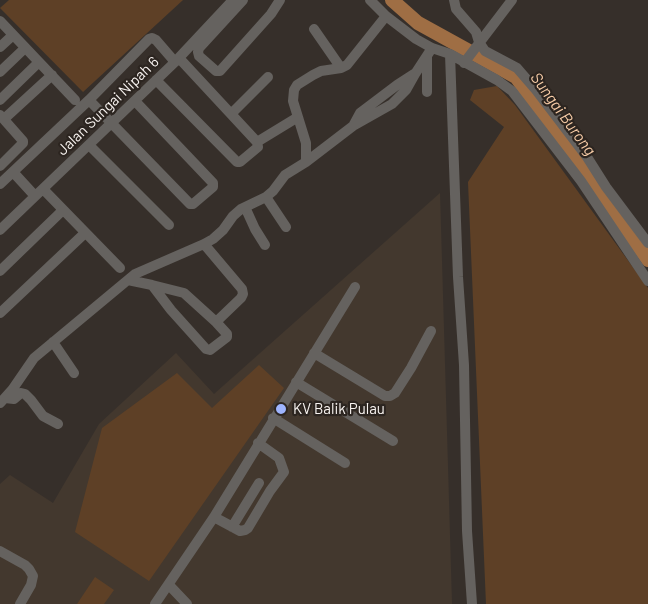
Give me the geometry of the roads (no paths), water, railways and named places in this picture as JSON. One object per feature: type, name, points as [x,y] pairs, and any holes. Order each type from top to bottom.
[{"type":"street","name":"Jalan Sungai Nipah 6","points":[[0,230],[177,60],[233,0]]},
{"type":"street","points":[[243,0],[199,48],[199,56],[216,71],[220,71],[271,14],[279,0]]},
{"type":"street","points":[[370,0],[429,52],[450,54],[466,60],[518,97],[581,181],[648,280]]},
{"type":"street","points":[[454,0],[460,16],[476,32],[478,43],[490,55],[511,64],[521,72],[587,157],[606,188],[648,243]]},
{"type":"street","points":[[466,60],[512,0]]},
{"type":"street","points":[[306,162],[306,143],[293,101],[294,90],[297,85],[314,75],[341,68],[353,58],[386,16]]},
{"type":"street","points":[[0,22],[75,100]]},
{"type":"street","points":[[314,29],[341,68]]},
{"type":"street","points":[[0,47],[13,35]]},
{"type":"street","points":[[0,184],[152,38],[231,114],[257,142],[258,147],[237,162],[156,80]]},
{"type":"street","points":[[0,72],[25,48]]},
{"type":"street","points":[[3,401],[28,365],[138,272],[204,244],[219,234],[233,216],[266,196],[285,175],[353,126],[392,104],[406,90],[429,52]]},
{"type":"street","points":[[426,92],[429,52]]},
{"type":"street","points":[[450,54],[458,277],[464,365],[466,531],[472,604]]},
{"type":"street","points":[[0,100],[39,62]]},
{"type":"street","points":[[0,166],[23,143],[2,117],[52,75]]},
{"type":"street","points":[[231,114],[268,77]]},
{"type":"street","points":[[88,100],[190,204],[193,204],[213,187],[213,183],[135,101]]},
{"type":"street","points":[[257,142],[298,117]]},
{"type":"street","points":[[89,144],[169,225]]},
{"type":"street","points":[[13,172],[63,210],[120,268]]},
{"type":"street","points":[[266,196],[286,227]]},
{"type":"street","points":[[245,207],[265,245]]},
{"type":"street","points":[[0,272],[63,210]]},
{"type":"street","points":[[0,312],[85,232]]},
{"type":"street","points":[[204,244],[242,289],[243,294],[216,322]]},
{"type":"street","points":[[128,280],[152,285],[184,293],[227,335],[208,350],[171,310],[152,285]]},
{"type":"street","points":[[155,604],[214,516],[355,288]]},
{"type":"street","points":[[314,353],[385,396],[390,396],[395,393],[411,368],[431,331]]},
{"type":"street","points":[[53,342],[74,373]]},
{"type":"street","points":[[296,382],[393,441]]},
{"type":"street","points":[[3,401],[14,399],[21,393],[25,394],[43,416],[58,424]]},
{"type":"street","points":[[273,418],[345,463]]},
{"type":"street","points":[[214,516],[240,531],[248,528],[270,490],[284,472],[279,458],[258,443]]},
{"type":"street","points":[[241,472],[270,490]]},
{"type":"street","points":[[232,527],[259,483]]},
{"type":"street","points":[[0,551],[25,565],[31,572],[33,580],[20,604]]},
{"type":"street","points":[[168,585],[187,604]]},
{"type":"waterway","name":"Sungai Burong","points":[[392,0],[418,23],[516,77],[648,260]]},
{"type":"place","name":"KV Balik Pulau","points":[[281,409]]}]
